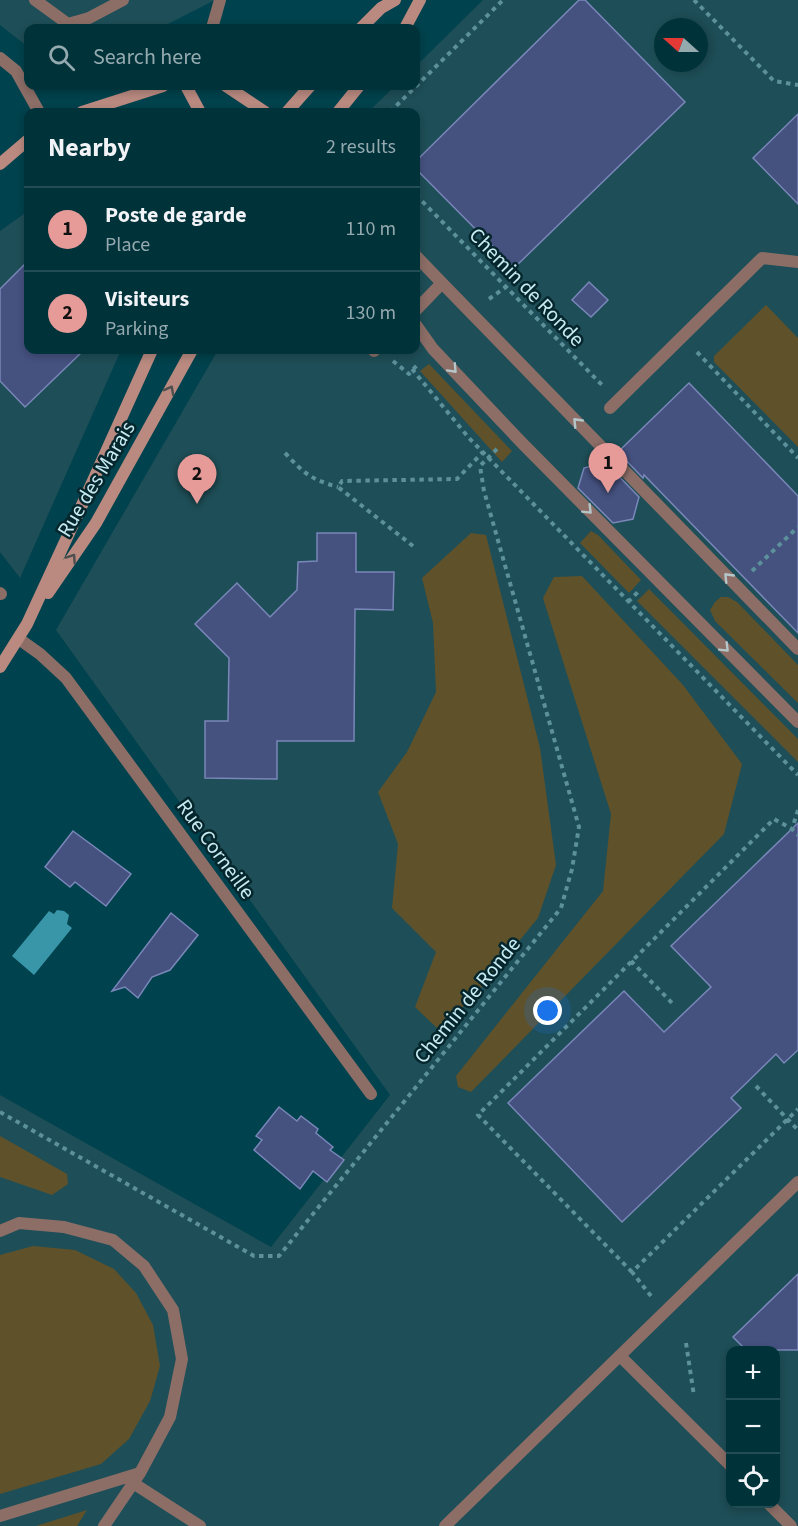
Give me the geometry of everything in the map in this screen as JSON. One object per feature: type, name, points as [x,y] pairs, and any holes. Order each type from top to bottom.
[{"type":"street","points":[[35,0],[69,24],[89,18],[123,0]]},
{"type":"street","points":[[213,24],[220,0]]},
{"type":"street","points":[[365,24],[381,8],[395,0]]},
{"type":"street","points":[[407,24],[420,0]]},
{"type":"street","points":[[0,58],[16,70],[24,85]]},
{"type":"street","points":[[27,90],[37,108]]},
{"type":"street","points":[[94,108],[151,90]]},
{"type":"street","points":[[188,90],[198,108]]},
{"type":"street","points":[[232,90],[259,108]]},
{"type":"street","points":[[291,108],[306,90]]},
{"type":"street","points":[[341,108],[356,90]]},
{"type":"street","points":[[0,164],[24,143]]},
{"type":"street","points":[[614,405],[762,258],[798,261]]},
{"type":"street","points":[[420,260],[798,649]]},
{"type":"street","points":[[420,306],[442,283]]},
{"type":"street","points":[[420,331],[433,349],[512,434],[798,722]]},
{"type":"street","name":"Rue des Marais","points":[[0,667],[27,624],[150,354]]},
{"type":"street","name":"Rue des Marais","points":[[27,624],[96,523],[190,354]]},
{"type":"street","name":"Rue Corneille","points":[[19,639],[66,678],[371,1094]]},
{"type":"street","points":[[445,1526],[798,1182]]},
{"type":"street","points":[[0,1231],[20,1223],[64,1227],[113,1240],[144,1266],[173,1310],[182,1359],[170,1417],[136,1478],[104,1526]]},
{"type":"street","points":[[620,1356],[726,1461]]},
{"type":"street","points":[[0,1516],[136,1478]]},
{"type":"street","points":[[136,1478],[200,1526]]},
{"type":"street","points":[[774,1508],[791,1526]]},
{"type":"path","points":[[420,82],[503,0]]},
{"type":"path","points":[[694,0],[774,81],[798,85]]},
{"type":"path","points":[[394,108],[412,90]]},
{"type":"path","name":"Chemin de Ronde","points":[[420,199],[507,288],[614,405]]},
{"type":"path","points":[[481,304],[520,277]]},
{"type":"path","points":[[682,337],[798,458]]},
{"type":"path","points":[[381,354],[409,374],[423,359]]},
{"type":"path","points":[[412,369],[483,452],[798,775]]},
{"type":"path","points":[[489,458],[512,434]]},
{"type":"path","points":[[338,487],[342,481],[457,478],[483,452]]},
{"type":"path","points":[[285,453],[314,480],[338,487],[413,546]]},
{"type":"path","name":"Chemin de Ronde","points":[[0,1112],[254,1256],[279,1256],[561,908],[572,870],[579,827],[484,491],[480,466],[489,458]]},
{"type":"path","points":[[737,586],[798,527]]},
{"type":"path","points":[[792,829],[798,810]]},
{"type":"path","points":[[652,1297],[632,1272],[478,1114],[774,819],[798,835]]},
{"type":"path","points":[[631,961],[675,1006]]},
{"type":"path","points":[[756,1086],[798,1130]]},
{"type":"path","points":[[632,1272],[798,1109]]},
{"type":"path","points":[[686,1344],[695,1403]]},
{"type":"shaded area","points":[[0,0],[215,0],[168,24],[24,24],[24,44],[0,25]]},
{"type":"shaded area","points":[[483,0],[798,0],[798,1526],[0,1526],[0,1095],[271,1247],[390,1095],[56,630],[216,354],[420,354],[420,108],[372,108],[391,90],[420,90],[420,62]]},
{"type":"shaded area","points":[[24,214],[24,354],[119,354],[20,578],[0,552],[0,231]]},
{"type":"shaded area","points":[[766,305],[798,338],[798,447],[714,362],[714,356]]},
{"type":"shaded area","points":[[429,364],[512,451],[502,462],[420,371]]},
{"type":"shaded area","points":[[591,531],[598,535],[641,580],[629,593],[580,543]]},
{"type":"shaded area","points":[[471,533],[486,535],[540,748],[556,865],[538,918],[474,996],[439,1030],[415,1007],[436,952],[392,908],[398,844],[378,792],[407,752],[436,692],[433,623],[422,578]]},
{"type":"shaded area","points":[[582,576],[683,685],[742,764],[724,834],[471,1092],[458,1087],[456,1076],[603,891],[611,814],[543,598],[554,577]]},
{"type":"shaded area","points":[[649,589],[798,739],[798,762],[637,601]]},
{"type":"shaded area","points":[[721,597],[728,597],[737,602],[798,665],[798,703],[715,621],[710,610]]},
{"type":"shaded area","points":[[0,1136],[67,1174],[68,1184],[52,1195],[0,1177]]},
{"type":"shaded area","points":[[33,1246],[75,1250],[114,1269],[136,1293],[153,1325],[160,1366],[150,1401],[129,1439],[101,1464],[0,1494],[0,1255]]},
{"type":"shaded area","points":[[87,1510],[77,1526],[36,1526]]},
{"type":"water","points":[[57,910],[69,915],[67,924],[72,928],[34,975],[12,956],[49,911],[54,914]]},
{"type":"building","points":[[579,0],[585,0],[685,102],[514,268],[420,173],[420,157]]},
{"type":"building","points":[[798,114],[798,204],[753,158]]},
{"type":"building","points":[[24,265],[24,354],[80,354],[25,407],[0,381],[0,289]]},
{"type":"building","points":[[589,282],[608,300],[591,317],[572,300]]},
{"type":"building","points":[[689,383],[798,496],[798,633],[644,475],[643,478],[618,452]]},
{"type":"building","points":[[605,462],[639,497],[633,519],[613,523],[578,488],[584,468]]},
{"type":"building","points":[[317,533],[356,533],[356,572],[394,572],[393,610],[355,609],[354,741],[277,741],[277,779],[205,778],[205,721],[228,721],[229,658],[195,624],[237,583],[270,617],[297,590],[298,562],[317,561]]},
{"type":"building","points":[[798,823],[798,1050],[784,1063],[776,1054],[731,1098],[741,1108],[622,1222],[508,1103],[624,991],[664,1032],[711,987],[671,946]]},
{"type":"building","points":[[73,831],[131,874],[106,906],[75,882],[70,887],[45,867]]},
{"type":"building","points":[[171,913],[198,935],[170,970],[152,977],[138,998],[125,987],[112,991]]},
{"type":"building","points":[[279,1107],[297,1121],[301,1116],[318,1129],[316,1133],[333,1147],[330,1150],[344,1160],[327,1182],[313,1171],[300,1189],[254,1150],[262,1140],[256,1136]]},
{"type":"building","points":[[798,1274],[798,1350],[780,1350],[780,1346],[742,1346],[733,1337]]},
{"type":"place","name":"Poste de garde","points":[[608,493]]},
{"type":"place","name":"Visiteurs","points":[[197,504]]}]
